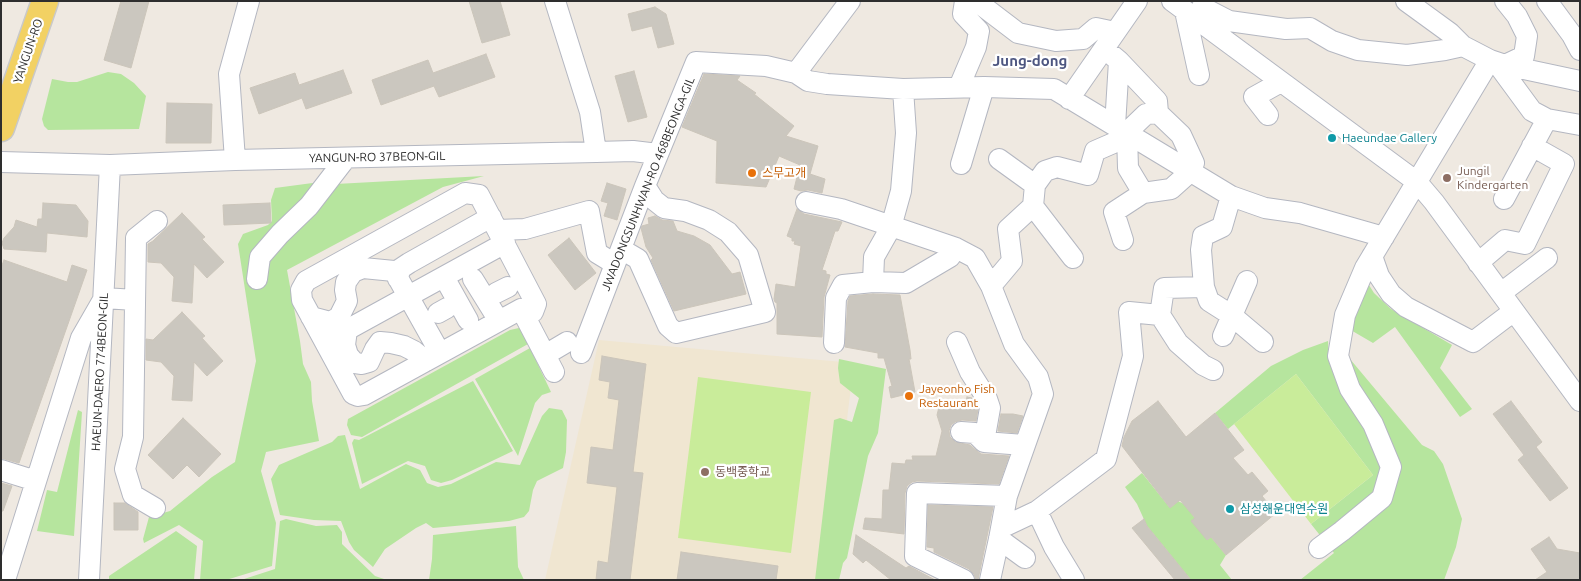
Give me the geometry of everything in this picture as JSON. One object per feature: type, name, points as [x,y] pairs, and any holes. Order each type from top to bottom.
[{"type":"main road","name":"YANGUN-RO","points":[[1,128],[45,1]]},
{"type":"street","points":[[235,160],[229,74],[249,1]]},
{"type":"street","points":[[555,1],[590,112],[596,152]]},
{"type":"street","points":[[796,73],[850,1]]},
{"type":"street","points":[[959,87],[976,47],[979,31],[963,14],[965,1]]},
{"type":"street","points":[[976,1],[1018,33],[1056,40],[1083,39],[1096,28],[1157,101],[1158,113],[1181,135],[1194,163],[1190,172],[1171,189],[1144,193],[1114,212],[1123,240]]},
{"type":"street","points":[[1069,99],[1113,47],[1137,1]]},
{"type":"street","points":[[1406,1],[1450,32],[1463,46],[1497,62],[1580,81]]},
{"type":"street","points":[[1319,548],[1382,498],[1392,467],[1373,424],[1350,389],[1338,356],[1345,315],[1364,268],[1417,182],[1497,62],[1524,56],[1527,36],[1517,16],[1505,1]]},
{"type":"street","points":[[1547,1],[1572,35],[1580,50]]},
{"type":"street","points":[[1192,8],[1229,21],[1286,29],[1310,28],[1332,41],[1358,50],[1407,55],[1463,46]]},
{"type":"street","points":[[1192,8],[1199,75]]},
{"type":"street","points":[[1192,8],[1281,82],[1417,182],[1434,202],[1580,401]]},
{"type":"street","points":[[1113,47],[1121,130],[1128,168],[1144,193]]},
{"type":"street","name":"JWADONGSUNHWAN-RO 468BEONGA-GIL","points":[[521,309],[549,363],[574,348],[618,257],[696,62],[766,66],[796,73],[808,81],[827,84],[903,89],[984,87],[1054,89],[1231,196],[1265,208],[1300,214],[1384,237]]},
{"type":"street","points":[[1497,62],[1532,111],[1548,119],[1580,125]]},
{"type":"street","points":[[1268,115],[1254,97],[1281,82]]},
{"type":"street","points":[[961,164],[984,87]]},
{"type":"street","points":[[873,282],[874,256],[891,227],[901,191],[906,133],[903,89]]},
{"type":"street","points":[[991,286],[1012,261],[1008,229],[1033,206],[1035,185],[1045,171],[1057,167],[1088,175],[1095,151],[1118,141],[1121,130],[1146,114],[1158,113]]},
{"type":"street","points":[[1504,199],[1548,119]]},
{"type":"street","points":[[1478,263],[1505,240],[1525,244],[1564,164],[1532,146]]},
{"type":"street","name":"YANGUN-RO 37BEON-GIL","points":[[1,162],[110,165],[235,160],[632,151],[658,154]]},
{"type":"street","points":[[257,279],[260,257],[280,234],[309,206],[346,158]]},
{"type":"street","points":[[998,159],[1035,185]]},
{"type":"street","name":"HAEUN-DAERO 774BEON-GIL","points":[[89,580],[110,165]]},
{"type":"street","points":[[398,279],[400,270],[409,263],[498,230],[525,229],[589,211],[597,253],[638,259],[668,326],[676,333],[765,312],[748,255],[728,232],[709,220],[685,211],[664,208],[654,200],[645,186]]},
{"type":"street","points":[[465,193],[479,195],[536,304],[534,312],[521,309],[364,395],[358,396],[352,394],[302,300],[301,290],[306,281],[465,193]]},
{"type":"street","points":[[1231,196],[1222,227],[1203,236],[1201,250],[1204,287],[1209,302],[1231,316],[1263,342]]},
{"type":"street","points":[[806,202],[840,209],[956,248],[975,258],[991,286],[1014,344],[1038,376],[1043,394],[1007,496],[990,580]]},
{"type":"street","points":[[1033,206],[1073,258]]},
{"type":"street","points":[[155,508],[133,495],[125,469],[133,437],[136,238],[157,221]]},
{"type":"street","points":[[325,342],[478,258],[498,230]]},
{"type":"street","points":[[834,343],[836,298],[843,285],[873,282],[906,282],[950,257],[956,248]]},
{"type":"street","points":[[1372,256],[1379,276],[1391,294],[1406,307],[1473,342],[1514,311]]},
{"type":"street","points":[[465,340],[478,258]]},
{"type":"street","points":[[1500,292],[1547,258]]},
{"type":"street","points":[[311,317],[330,322],[339,317],[347,301],[346,282],[353,272],[363,268],[394,271],[408,296],[433,357]]},
{"type":"street","points":[[444,277],[498,321]]},
{"type":"street","points":[[1223,336],[1247,281]]},
{"type":"street","points":[[1204,287],[1164,288],[1160,315],[1178,343],[1203,365],[1212,370]]},
{"type":"street","points":[[5,580],[81,338],[104,298],[135,300]]},
{"type":"street","points":[[1000,534],[1036,511],[1106,459],[1133,356],[1129,312],[1160,315]]},
{"type":"street","points":[[347,330],[345,345],[348,355],[355,363],[369,362],[374,349],[380,342],[404,346],[433,357]]},
{"type":"street","points":[[957,342],[970,372],[987,399],[990,408],[984,442]]},
{"type":"street","points":[[961,432],[975,433],[984,442],[1024,445]]},
{"type":"street","points":[[1,470],[36,481]]},
{"type":"street","points":[[964,580],[915,556],[918,493],[1007,496]]},
{"type":"street","points":[[1036,511],[1054,547],[1074,580]]},
{"type":"street","points":[[1000,534],[1024,558]]},
{"type":"shaded area","name":"동백중학교","points":[[599,340],[854,363],[827,580],[545,580]]},
{"type":"green space","points":[[108,72],[121,74],[134,83],[146,96],[139,129],[48,130],[44,126],[42,119],[52,79],[77,82]]},
{"type":"green space","points":[[484,176],[443,187],[287,270],[303,364],[311,382],[312,401],[319,441],[266,452],[261,471],[276,523],[272,566],[226,580],[200,580],[203,541],[179,525],[144,543],[143,539],[149,517],[170,511],[212,477],[235,462],[256,361],[238,244],[243,234],[268,225],[272,221],[271,200],[275,188],[320,182],[336,184]]},
{"type":"green space","points":[[1367,282],[1374,293],[1391,309],[1452,345],[1440,368],[1472,409],[1460,417],[1395,327],[1373,343],[1349,329]]},
{"type":"green space","points":[[519,328],[525,334],[528,344],[362,437],[351,435],[347,425],[348,419],[510,330]]},
{"type":"green space","points":[[1328,341],[1329,357],[1350,359],[1422,445],[1434,451],[1443,464],[1462,519],[1456,547],[1444,580],[1300,580],[1334,553],[1311,524],[1373,475],[1296,374],[1228,429],[1215,413],[1271,366],[1303,350]]},
{"type":"green space","points":[[530,348],[551,392],[542,395],[535,403],[518,456],[475,379]]},
{"type":"green space","points":[[839,359],[886,369],[878,433],[868,456],[847,558],[843,563],[839,580],[815,580],[834,420],[840,418],[852,422],[859,398],[840,383]]},
{"type":"green space","points":[[1296,374],[1373,475],[1311,524],[1234,424]]},
{"type":"green space","points":[[698,377],[811,392],[791,553],[678,538]]},
{"type":"green space","points":[[473,381],[513,451],[452,480],[441,483],[431,480],[425,466],[408,461],[362,484],[352,443],[354,439],[359,440]]},
{"type":"green space","points":[[549,408],[562,410],[567,420],[566,452],[563,468],[537,481],[533,490],[529,511],[524,517],[509,521],[433,528],[426,523],[385,549],[373,567],[354,550],[341,521],[314,520],[280,515],[271,479],[279,465],[332,442],[338,436],[345,435],[360,489],[406,464],[420,470],[427,483],[438,487],[451,484],[496,462],[520,465],[542,416]]},
{"type":"green space","points":[[78,410],[82,412],[74,536],[37,531],[47,490],[57,492]]},
{"type":"green space","points":[[1142,473],[1170,508],[1178,501],[1184,504],[1195,518],[1207,540],[1211,537],[1226,555],[1220,565],[1232,580],[1191,580],[1147,526],[1137,504],[1125,487]]},
{"type":"green space","points":[[286,519],[316,526],[337,525],[342,532],[342,544],[375,576],[387,580],[241,580],[275,569],[280,521]]},
{"type":"green space","points":[[516,526],[518,567],[524,580],[429,580],[433,535]]},
{"type":"green space","points":[[176,531],[197,546],[194,580],[109,580],[109,576]]},
{"type":"building","points":[[121,1],[149,1],[131,68],[104,60]]},
{"type":"building","points":[[469,1],[500,1],[510,35],[482,43]]},
{"type":"building","points":[[655,7],[666,14],[674,44],[658,48],[652,26],[632,31],[628,14]]},
{"type":"building","points":[[486,54],[495,77],[439,97],[434,86],[381,105],[372,80],[428,60],[433,73]]},
{"type":"building","points":[[343,70],[352,93],[306,109],[302,98],[259,114],[250,88],[295,73],[299,85]]},
{"type":"building","points":[[634,71],[647,117],[628,122],[615,76]]},
{"type":"building","points":[[704,74],[740,76],[737,80],[756,93],[754,94],[794,126],[786,136],[818,146],[810,174],[825,179],[822,193],[794,189],[800,165],[779,156],[766,187],[716,183],[717,141],[682,127]]},
{"type":"building","points":[[167,103],[212,104],[211,143],[166,143]]},
{"type":"building","points":[[607,183],[626,189],[617,220],[604,216],[608,203],[601,201]]},
{"type":"building","points":[[43,203],[76,205],[88,221],[87,237],[47,233],[46,252],[4,249],[2,243],[4,238],[14,227],[16,220],[37,227],[38,219],[42,219]]},
{"type":"building","points":[[270,203],[271,223],[224,225],[223,205]]},
{"type":"building","points":[[797,209],[804,214],[842,222],[838,231],[835,231],[822,270],[830,275],[824,297],[822,337],[777,334],[777,303],[774,299],[776,284],[795,287],[801,246],[794,244],[795,241],[792,241],[792,238],[787,236]]},
{"type":"building","points":[[182,213],[205,237],[202,239],[224,262],[207,278],[194,264],[192,303],[172,301],[174,277],[161,263],[148,262],[148,244]]},
{"type":"building","points":[[655,216],[662,220],[673,221],[677,231],[694,236],[710,245],[732,274],[740,272],[746,294],[674,311],[651,260],[653,258],[646,247],[641,228],[649,224],[648,218]]},
{"type":"building","points":[[569,238],[596,273],[575,290],[548,255]]},
{"type":"building","points":[[4,260],[67,282],[72,265],[87,270],[19,463],[1,458],[1,268]]},
{"type":"building","points":[[873,294],[900,295],[915,392],[891,398],[889,387],[892,386],[884,358],[878,358],[878,353],[845,347],[848,301],[850,296]]},
{"type":"building","points":[[182,312],[205,336],[202,338],[223,361],[207,376],[194,362],[192,401],[172,400],[174,376],[161,362],[146,360],[146,339],[153,340]]},
{"type":"building","points":[[602,356],[646,364],[633,472],[643,473],[630,580],[596,580],[598,561],[608,563],[617,487],[587,483],[591,447],[613,450],[619,400],[608,398],[610,382],[599,380]]},
{"type":"building","points":[[967,397],[972,398],[978,409],[976,421],[962,420],[955,422],[951,425],[949,431],[950,437],[955,442],[970,445],[981,454],[1009,456],[999,484],[912,482],[907,486],[905,493],[904,534],[863,529],[865,518],[882,519],[883,490],[889,490],[892,463],[905,464],[906,460],[913,460],[912,456],[936,456],[942,431],[937,415],[940,403],[953,407],[954,403],[965,406]]},
{"type":"building","points":[[1158,401],[1186,437],[1215,413],[1244,450],[1233,458],[1248,475],[1252,472],[1268,491],[1262,496],[1276,513],[1226,555],[1211,537],[1207,540],[1191,521],[1195,518],[1180,500],[1170,508],[1122,446],[1132,421]]},
{"type":"building","points":[[1511,401],[1542,442],[1536,447],[1568,488],[1550,501],[1518,460],[1524,455],[1493,414]]},
{"type":"building","points":[[1001,414],[1023,416],[1017,433],[998,431]]},
{"type":"building","points":[[183,418],[221,454],[199,477],[187,465],[173,479],[148,455]]},
{"type":"building","points":[[1,483],[12,486],[3,511],[1,511]]},
{"type":"building","points":[[114,503],[125,503],[138,512],[138,530],[114,530]]},
{"type":"building","points":[[928,505],[993,507],[978,580],[976,580],[974,574],[969,569],[934,552],[934,548],[927,547]]},
{"type":"building","points":[[1144,519],[1147,526],[1191,580],[1175,580],[1132,528]]},
{"type":"building","points":[[856,535],[906,568],[909,566],[935,580],[891,580],[866,560],[863,563],[853,554]]},
{"type":"building","points":[[1549,537],[1557,549],[1580,553],[1580,580],[1535,580],[1547,572],[1531,549]]},
{"type":"building","points":[[681,552],[778,566],[776,580],[677,580]]},
{"type":"place","name":"Haeundae Gallery","points":[[1332,138]]},
{"type":"place","name":"스무고개","points":[[752,173]]},
{"type":"place","name":"Jungil Kindergarten","points":[[1447,178]]},
{"type":"place","name":"Jayeonho Fish Restaurant","points":[[909,396]]},
{"type":"place","name":"동백중학교","points":[[705,472]]},
{"type":"place","name":"삼성해운대연수원","points":[[1230,509]]},
{"type":"district","name":"Jung-dong","points":[[1030,61]]}]
